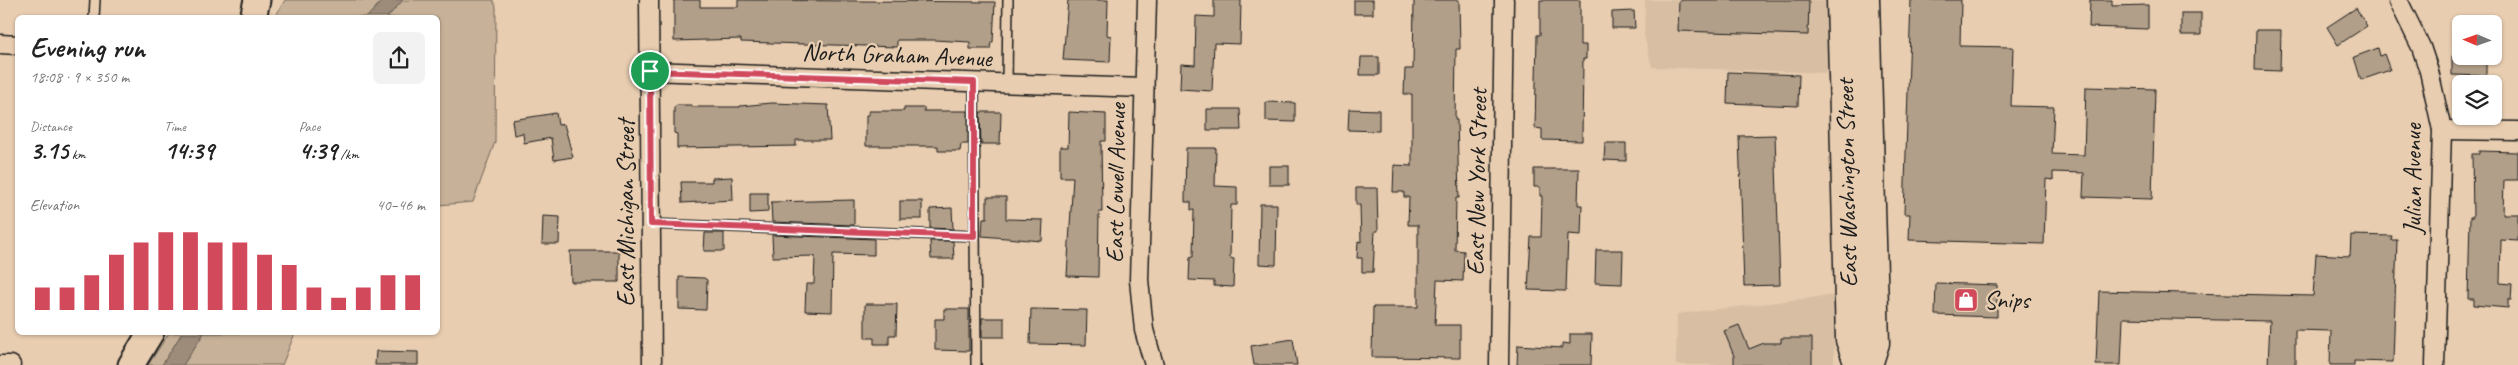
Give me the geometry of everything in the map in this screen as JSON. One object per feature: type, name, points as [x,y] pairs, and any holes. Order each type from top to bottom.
[{"type":"main road","points":[[254,15],[257,0]]},
{"type":"main road","name":"East Washington Street","points":[[1841,0],[1850,340],[1859,365]]},
{"type":"main road","name":"East Washington Street","points":[[1865,0],[1875,343],[1868,365]]},
{"type":"main road","points":[[132,365],[149,335]]},
{"type":"street","name":"East Michigan Street","points":[[649,0],[652,365]]},
{"type":"street","name":"East Lowell Avenue","points":[[1146,0],[1139,289],[1144,330],[1154,365]]},
{"type":"street","name":"East New York Street","points":[[1499,365],[1504,0]]},
{"type":"street","name":"Julian Avenue","points":[[2398,0],[2421,47],[2429,71],[2442,130],[2435,365]]},
{"type":"street","points":[[0,44],[15,45]]},
{"type":"street","name":"North Graham Avenue","points":[[650,71],[1143,88]]},
{"type":"street","points":[[2442,130],[2518,131]]},
{"type":"street","points":[[0,364],[11,365]]},
{"type":"lane","points":[[94,0],[94,15]]},
{"type":"lane","points":[[1007,84],[1008,0]]},
{"type":"lane","points":[[974,82],[976,365]]},
{"type":"lane","points":[[651,224],[974,236]]},
{"type":"shaded area","points":[[285,0],[383,0],[369,15],[276,15]]},
{"type":"shaded area","points":[[383,0],[403,0],[389,15],[369,15]]},
{"type":"shaded area","points":[[403,0],[493,0],[496,7],[495,142],[473,202],[440,205],[440,15],[390,15]]},
{"type":"shaded area","points":[[1645,0],[1826,0],[1828,73],[1652,67],[1644,35]]},
{"type":"shaded area","points":[[1835,295],[1834,365],[1676,365],[1677,314]]},
{"type":"shaded area","points":[[168,335],[181,335],[162,365],[148,365]]},
{"type":"shaded area","points":[[181,335],[203,335],[183,365],[162,365]]},
{"type":"shaded area","points":[[203,335],[294,335],[282,365],[183,365]]},
{"type":"building","points":[[674,0],[700,0],[700,7],[738,7],[738,0],[995,2],[993,42],[991,42],[990,49],[970,49],[970,42],[934,40],[897,40],[897,47],[741,42],[741,39],[674,41]]},
{"type":"building","points":[[1068,0],[1108,0],[1107,35],[1111,36],[1110,62],[1063,60]]},
{"type":"building","points":[[1214,0],[1241,0],[1240,44],[1214,43],[1212,91],[1180,89],[1181,64],[1195,65],[1196,16],[1214,17]]},
{"type":"building","points":[[1354,0],[1373,0],[1373,14],[1354,14]]},
{"type":"building","points":[[1414,0],[1459,0],[1460,49],[1456,49],[1455,120],[1457,120],[1459,198],[1456,198],[1455,250],[1464,251],[1463,281],[1437,280],[1435,325],[1460,325],[1460,358],[1372,357],[1373,307],[1418,307],[1418,225],[1408,225],[1409,197],[1404,197],[1404,192],[1393,192],[1394,165],[1412,166],[1412,94],[1404,94],[1405,69],[1413,69]]},
{"type":"building","points":[[1540,0],[1580,0],[1580,45],[1586,45],[1586,59],[1583,59],[1582,141],[1542,140],[1542,129],[1535,128],[1537,35],[1540,35]]},
{"type":"building","points":[[1679,0],[1809,0],[1808,35],[1678,31]]},
{"type":"building","points":[[1911,0],[1961,0],[1960,46],[2013,47],[2011,106],[2054,107],[2052,154],[2084,155],[2086,87],[2155,89],[2152,199],[2083,197],[2084,173],[2053,172],[2053,180],[2046,179],[2044,244],[1909,240],[1910,214],[1904,214]]},
{"type":"building","points":[[2090,0],[2112,0],[2112,6],[2148,5],[2148,29],[2089,27]]},
{"type":"building","points":[[2356,8],[2367,26],[2338,45],[2327,27]]},
{"type":"building","points":[[1634,11],[1635,28],[1612,28],[1612,12]]},
{"type":"building","points":[[2181,13],[2201,13],[2201,35],[2181,35]]},
{"type":"building","points":[[2256,30],[2281,30],[2280,71],[2255,70]]},
{"type":"building","points":[[2378,48],[2380,56],[2384,54],[2390,70],[2361,80],[2354,57]]},
{"type":"building","points":[[1361,57],[1379,57],[1379,75],[1360,75]]},
{"type":"building","points":[[2452,65],[2486,65],[2486,75],[2452,75]]},
{"type":"building","points":[[1728,72],[1799,75],[1798,106],[1727,103]]},
{"type":"building","points":[[1266,102],[1295,103],[1295,122],[1266,121]]},
{"type":"building","points":[[772,103],[828,105],[830,140],[796,140],[796,146],[677,148],[677,134],[674,133],[674,107],[677,105],[692,105],[692,107],[740,107]]},
{"type":"building","points":[[904,108],[924,108],[924,111],[968,111],[968,144],[961,144],[960,151],[938,151],[938,146],[866,146],[866,115],[869,115],[869,111],[904,111]]},
{"type":"building","points":[[1207,109],[1240,109],[1241,130],[1207,130]]},
{"type":"building","points":[[1349,109],[1379,110],[1379,131],[1348,130]]},
{"type":"building","points":[[980,112],[1001,112],[1000,144],[981,144]]},
{"type":"building","points":[[1069,112],[1106,114],[1106,141],[1101,141],[1102,212],[1099,212],[1098,277],[1067,276],[1073,177],[1060,177],[1060,147],[1068,147]]},
{"type":"building","points":[[556,113],[558,125],[564,124],[573,157],[554,160],[551,138],[524,143],[523,133],[514,135],[512,120]]},
{"type":"building","points":[[1775,135],[1780,285],[1744,286],[1739,136]]},
{"type":"building","points":[[1605,143],[1626,143],[1626,161],[1604,160]]},
{"type":"building","points":[[1186,148],[1216,148],[1215,186],[1237,187],[1237,205],[1231,205],[1230,258],[1234,259],[1233,287],[1214,286],[1214,281],[1189,280],[1190,257],[1193,257],[1194,210],[1191,210],[1191,202],[1185,202]]},
{"type":"building","points":[[2479,151],[2518,152],[2518,180],[2504,180],[2503,214],[2518,214],[2518,241],[2501,240],[2500,283],[2512,284],[2511,300],[2508,300],[2508,308],[2474,305],[2474,299],[2468,299],[2470,217],[2473,217],[2472,154],[2479,154]]},
{"type":"building","points":[[1269,166],[1289,166],[1289,185],[1269,185]]},
{"type":"building","points":[[1534,169],[1579,169],[1578,205],[1582,205],[1581,235],[1568,234],[1566,291],[1528,290],[1531,237],[1541,237],[1542,196],[1540,196],[1540,187],[1534,187]]},
{"type":"building","points":[[732,177],[733,200],[682,203],[681,182],[712,182],[712,178]]},
{"type":"building","points":[[1356,188],[1377,188],[1378,231],[1375,231],[1373,272],[1362,272],[1362,258],[1357,258],[1358,241],[1361,242],[1360,205],[1356,205]]},
{"type":"building","points":[[750,193],[768,193],[768,212],[750,213]]},
{"type":"building","points":[[987,197],[1006,197],[1006,219],[1043,220],[1042,241],[982,236],[983,218],[987,218]]},
{"type":"building","points":[[854,200],[854,225],[772,222],[771,202]]},
{"type":"building","points":[[900,201],[922,201],[922,219],[900,219]]},
{"type":"building","points":[[1260,204],[1277,204],[1276,265],[1259,264]]},
{"type":"building","points":[[952,208],[953,229],[930,228],[930,209]]},
{"type":"building","points":[[543,216],[560,217],[559,244],[542,244]]},
{"type":"building","points":[[705,233],[724,233],[724,251],[704,251]]},
{"type":"building","points":[[772,235],[874,239],[874,255],[833,254],[832,312],[805,311],[806,284],[814,284],[815,256],[773,257]]},
{"type":"building","points":[[2351,235],[2392,236],[2391,240],[2397,240],[2393,362],[2354,361],[2354,365],[2330,365],[2331,331],[2295,330],[2295,365],[2268,365],[2270,321],[2123,318],[2121,365],[2096,365],[2099,291],[2313,296],[2316,254],[2350,256]]},
{"type":"building","points":[[930,241],[953,241],[954,259],[931,259]]},
{"type":"building","points":[[1596,250],[1623,250],[1622,284],[1595,283]]},
{"type":"building","points":[[570,251],[619,251],[619,282],[571,282]]},
{"type":"building","points":[[679,277],[704,278],[707,280],[706,310],[679,309]]},
{"type":"building","name":"Snips","points":[[1936,283],[1997,285],[1997,317],[1935,315]]},
{"type":"building","points":[[865,304],[897,304],[896,335],[889,335],[889,344],[874,344],[874,338],[865,338]]},
{"type":"building","points":[[944,309],[969,309],[969,351],[935,350],[935,319],[944,319]]},
{"type":"building","points":[[1031,309],[1087,310],[1086,345],[1030,344]]},
{"type":"building","points":[[982,318],[1004,318],[1004,337],[982,337]]},
{"type":"building","points":[[1739,325],[1749,349],[1764,343],[1781,343],[1781,338],[1812,338],[1812,365],[1734,365],[1734,356],[1724,331]]},
{"type":"building","points":[[1570,334],[1592,334],[1591,365],[1517,365],[1518,345],[1562,348],[1562,343],[1570,344]]},
{"type":"building","points":[[1293,339],[1297,365],[1254,365],[1251,346]]},
{"type":"building","points":[[376,351],[418,352],[418,365],[375,365]]},
{"type":"place","name":"Snips","points":[[1966,300]]},
{"type":"route","points":[[650,71],[974,82],[974,236],[651,224],[650,71]]}]
